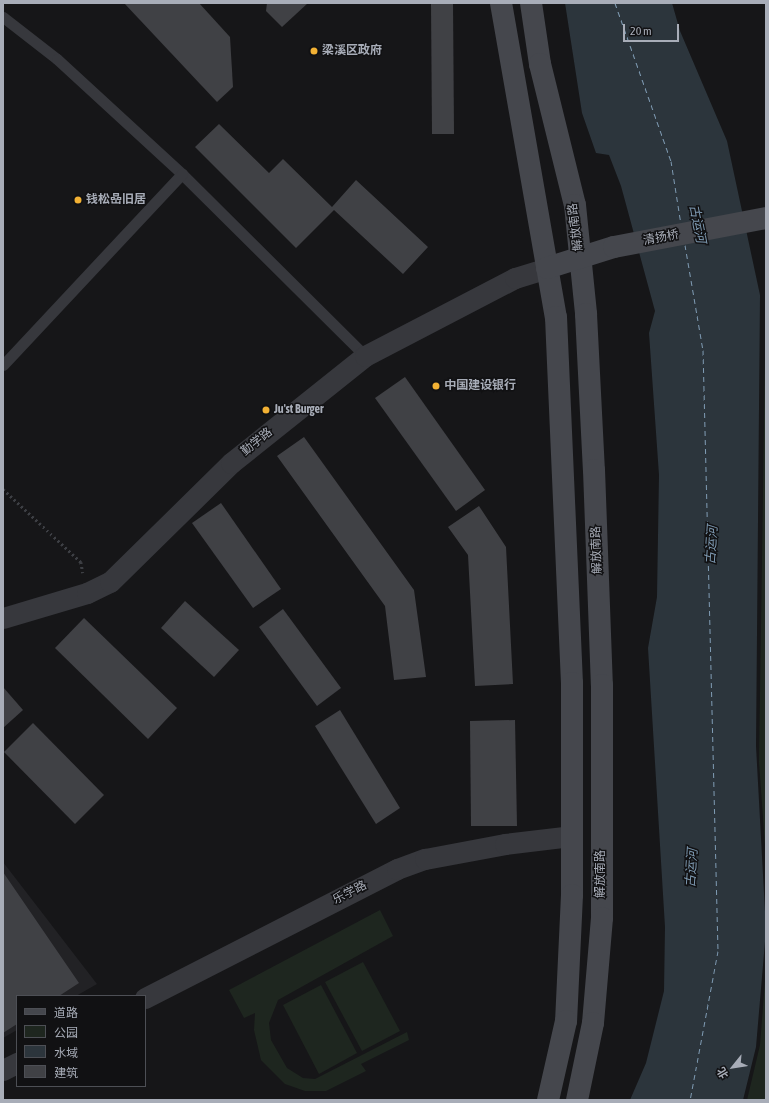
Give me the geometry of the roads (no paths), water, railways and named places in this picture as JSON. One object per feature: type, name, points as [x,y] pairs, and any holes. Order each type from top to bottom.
[{"type":"main road","points":[[502,3],[556,317],[572,683],[571,836],[566,1020],[548,1100]]},
{"type":"main road","name":"解放南路","points":[[531,3],[540,64],[575,205],[593,447],[602,685],[602,918],[593,1023],[577,1100]]},
{"type":"main road","name":"清扬桥","points":[[547,268],[614,247],[766,218]]},
{"type":"street","name":"勤学路","points":[[3,618],[87,593],[110,582],[231,463],[365,356],[515,278],[547,268]]},
{"type":"street","name":"乐学路","points":[[146,997],[397,869],[425,859],[490,847],[571,836]]},
{"type":"street","points":[[3,1070],[16,1064]]},
{"type":"lane","points":[[3,17],[57,59],[182,174],[365,356]]},
{"type":"lane","points":[[3,365],[182,174]]},
{"type":"water","name":"古运河","points":[[565,3],[672,3],[680,31],[727,141],[760,295],[756,746],[766,930],[756,1047],[743,1100],[630,1100],[646,1063],[664,991],[665,927],[648,648],[657,597],[659,475],[649,333],[655,311],[621,186],[609,155],[596,153],[582,113]]},
{"type":"place","name":"梁溪区政府","points":[[314,51]]},
{"type":"place","name":"钱松喦旧居","points":[[78,200]]},
{"type":"place","name":"中国建设银行","points":[[436,386]]},
{"type":"place","name":"Ju'st Burger","points":[[266,410]]}]
